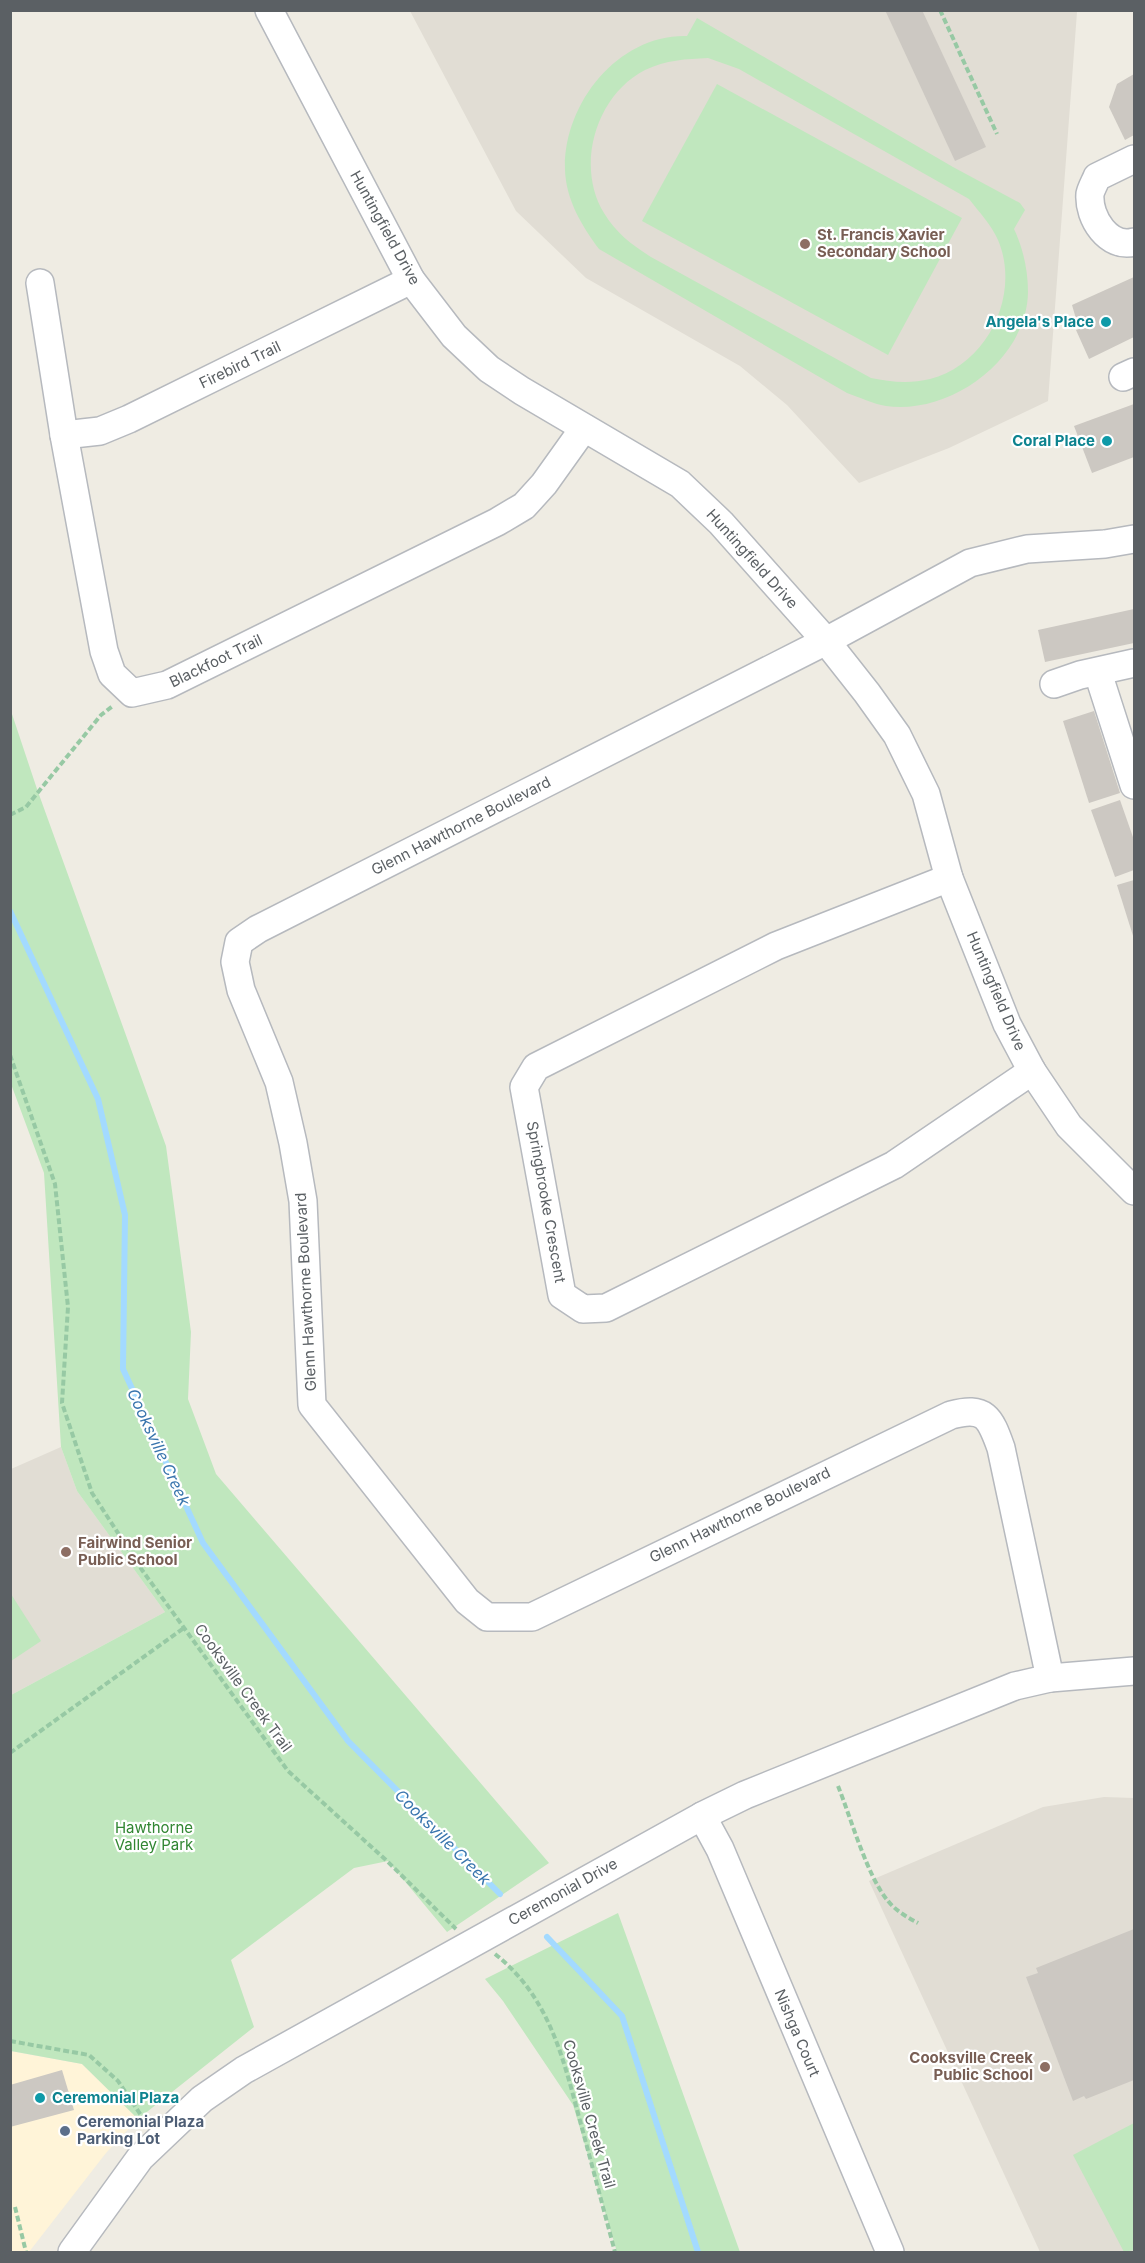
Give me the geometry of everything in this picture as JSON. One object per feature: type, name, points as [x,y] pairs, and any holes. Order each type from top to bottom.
[{"type":"street","name":"Huntingfield Drive","points":[[269,10],[411,280],[454,336],[489,369],[680,484],[721,523],[826,641],[897,735],[926,794],[949,878],[1007,1024],[1032,1071],[1069,1126],[1134,1191]]},
{"type":"street","points":[[1134,159],[1097,177],[1090,194],[1092,218],[1113,240],[1125,245],[1134,242]]},
{"type":"street","name":"Firebird Trail","points":[[64,435],[100,431],[129,419],[411,280]]},
{"type":"street","points":[[40,283],[64,435],[104,651],[112,674],[132,693]]},
{"type":"street","name":"Blackfoot Trail","points":[[132,693],[167,685],[506,517],[524,506],[544,484],[584,428]]},
{"type":"street","name":"Glenn Hawthorne Boulevard","points":[[1050,1678],[1001,1449],[994,1429],[985,1415],[972,1409],[951,1415],[532,1617],[488,1617],[467,1601],[312,1405],[303,1201],[293,1143],[279,1082],[241,990],[235,962],[239,942],[279,918],[826,641],[970,563],[1027,549],[1105,544],[1134,538]]},
{"type":"street","points":[[1054,684],[1134,663]]},
{"type":"street","points":[[1098,673],[1134,785]]},
{"type":"street","name":"Springbrooke Crescent","points":[[949,878],[776,946],[536,1067],[524,1086],[562,1295],[584,1309],[606,1308],[894,1165],[1032,1071]]},
{"type":"street","name":"Ceremonial Drive","points":[[72,2253],[140,2158],[202,2099],[244,2070],[702,1816],[745,1795],[1015,1686],[1050,1678],[1134,1671]]},
{"type":"street","name":"Nishga Court","points":[[702,1816],[720,1849],[890,2253]]},
{"type":"path","points":[[940,10],[998,134]]},
{"type":"path","points":[[10,815],[26,807],[100,715],[132,693]]},
{"type":"path","name":"Cooksville Creek Trail","points":[[10,1055],[55,1184],[68,1307],[62,1403],[92,1493],[184,1628],[288,1771],[387,1861],[451,1925],[501,1959],[527,1988],[564,2055],[615,2253]]},
{"type":"path","points":[[10,1753],[184,1628]]},
{"type":"path","points":[[838,1786],[875,1878],[887,1901],[900,1913],[918,1923]]},
{"type":"path","points":[[10,2041],[89,2055],[118,2081],[158,2140]]},
{"type":"path","points":[[15,2207],[26,2253]]},
{"type":"shaded area","name":"St. Francis Xavier Secondary School","points":[[410,11],[1080,11],[1077,12],[1048,401],[949,448],[859,483],[787,405],[740,366],[586,278],[516,211]]},
{"type":"shaded area","name":"Fairwind Senior Public School","points":[[61,1447],[77,1491],[165,1612],[11,1695],[11,1469]]},
{"type":"shaded area","name":"Cooksville Creek Public School","points":[[1104,1797],[1134,1798],[1134,2252],[1040,2252],[869,1881],[1043,1807]]},
{"type":"shaded area","name":"Ceremonial Plaza","points":[[10,2051],[82,2064],[138,2119],[106,2153],[29,2252],[11,2252]]},
{"type":"green space","points":[[697,18],[953,167],[1020,203],[1025,210],[1014,229],[1022,251],[1027,276],[1028,292],[1024,317],[1014,340],[1000,360],[981,378],[959,392],[935,402],[910,406],[886,406],[871,402],[847,393],[599,249],[576,212],[568,192],[565,170],[567,145],[574,121],[585,98],[599,78],[618,60],[639,47],[662,38],[687,36]],"holes":[[[708,58],[739,69],[969,199],[985,218],[998,240],[1004,261],[1005,282],[1002,304],[994,324],[983,343],[968,359],[951,371],[923,381],[900,382],[871,378],[651,257],[614,227],[595,194],[591,174],[591,154],[595,133],[614,96],[628,81],[645,70],[668,62]]]},
{"type":"green space","points":[[717,84],[962,218],[888,355],[642,221]]},
{"type":"green space","name":"Hawthorne Valley Park","points":[[10,708],[166,1146],[191,1332],[188,1399],[216,1474],[549,1863],[447,1932],[388,1861],[354,1868],[231,1960],[254,2027],[138,2119],[82,2064],[11,2051],[11,1695],[165,1612],[77,1491],[61,1447],[44,1173],[11,1084]]},
{"type":"green space","points":[[11,1594],[41,1641],[10,1661]]},
{"type":"green space","points":[[618,1913],[740,2252],[617,2252],[573,2105],[503,2001],[485,1979]]},
{"type":"green space","points":[[1134,2123],[1134,2250],[1124,2252],[1073,2155]]},
{"type":"building","points":[[885,10],[922,10],[986,147],[955,161]]},
{"type":"building","points":[[1134,74],[1134,135],[1125,140],[1109,107],[1117,84]]},
{"type":"building","name":"Angela's Place","points":[[1134,277],[1134,337],[1089,359],[1076,330],[1079,329],[1072,305]]},
{"type":"building","name":"Coral Place","points":[[1134,404],[1134,457],[1092,473],[1074,426]]},
{"type":"building","points":[[1134,609],[1134,643],[1045,662],[1038,630]]},
{"type":"building","points":[[1094,711],[1120,793],[1089,803],[1063,721]]},
{"type":"building","points":[[1120,800],[1134,840],[1134,870],[1115,877],[1091,810]]},
{"type":"building","points":[[1134,880],[1134,939],[1117,885]]},
{"type":"building","points":[[1134,1929],[1134,2080],[1086,2099],[1084,2096],[1073,2101],[1026,1977],[1038,1973],[1036,1968]]},
{"type":"building","name":"Ceremonial Plaza","points":[[62,2070],[74,2110],[10,2127],[10,2085]]},
{"type":"waterway","name":"Cooksville Creek","points":[[10,911],[98,1099],[125,1215],[123,1369],[203,1543],[348,1741],[500,1894]]},
{"type":"waterway","name":"Cooksville Creek","points":[[547,1937],[622,2016],[698,2252]]},
{"type":"place","name":"St. Francis Xavier Secondary School","points":[[805,244]]},
{"type":"place","name":"Angela's Place","points":[[1106,322]]},
{"type":"place","name":"Coral Place","points":[[1107,441]]},
{"type":"place","name":"Fairwind Senior Public School","points":[[66,1552]]},
{"type":"place","name":"Cooksville Creek Public School","points":[[1045,2067]]},
{"type":"place","name":"Ceremonial Plaza","points":[[40,2098]]},
{"type":"place","name":"Ceremonial Plaza Parking Lot","points":[[65,2131]]}]
